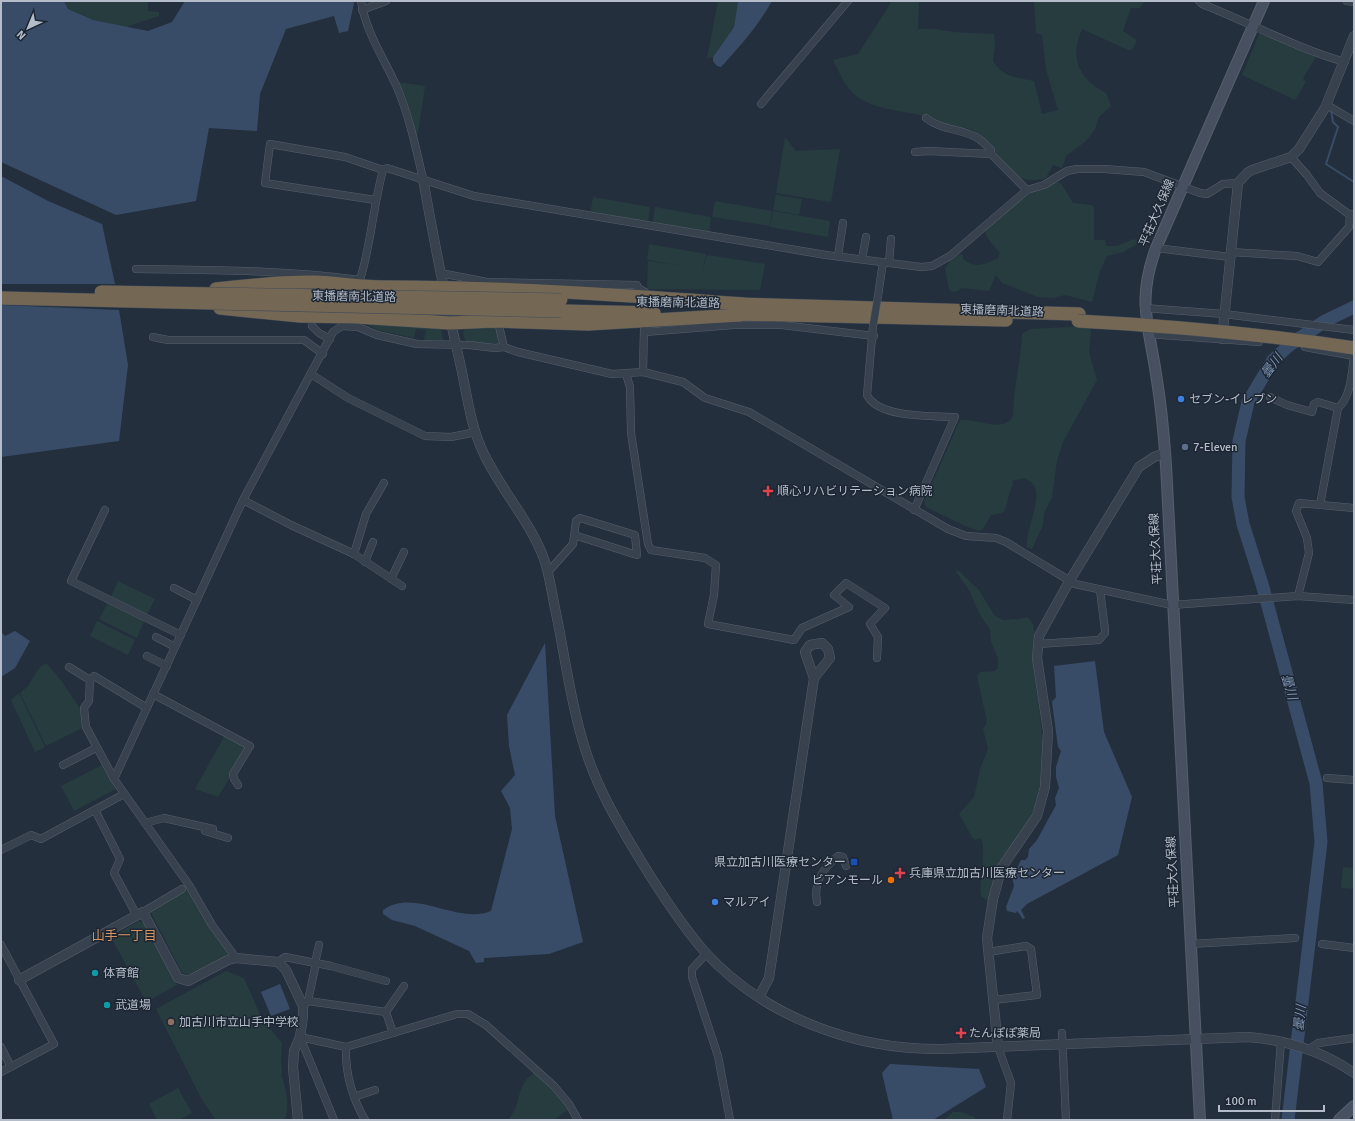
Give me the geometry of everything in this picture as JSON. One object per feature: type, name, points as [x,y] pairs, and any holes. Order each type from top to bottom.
[{"type":"highway","points":[[178,298],[257,286],[315,282],[386,287],[444,286],[592,292],[742,309]]},
{"type":"highway","name":"東播磨南北道路","points":[[1,291],[178,298],[742,309],[1078,318],[1253,327],[1354,341]]},
{"type":"highway","name":"東播磨南北道路","points":[[1,298],[178,298]]},
{"type":"highway","points":[[178,298],[260,313],[450,323],[494,321],[588,324],[742,309]]},
{"type":"highway","name":"東播磨南北道路","points":[[1078,318],[1250,334],[1354,348]]},
{"type":"main road","name":"平荘大久保線","points":[[1200,1120],[1194,1039],[1165,453],[1156,374],[1144,308],[1147,279],[1156,248],[1264,1]]},
{"type":"main road","points":[[1339,1120],[1354,1106]]},
{"type":"street","points":[[361,1],[367,27],[401,100],[414,135],[450,323],[476,432],[484,454],[536,542],[548,572],[582,742],[593,772],[611,811],[663,898],[683,926],[707,954],[758,998],[811,1025],[847,1038],[872,1044],[920,1050],[1248,1037],[1282,1041],[1309,1049],[1331,1059],[1354,1073]]},
{"type":"street","points":[[362,10],[386,1]]},
{"type":"street","points":[[761,104],[848,1]]},
{"type":"street","points":[[1199,1],[1202,4],[1253,25],[1309,51],[1345,62]]},
{"type":"street","points":[[1347,1],[1354,2]]},
{"type":"street","points":[[1222,339],[1238,183],[1247,173],[1252,170],[1292,157],[1298,150],[1327,105],[1354,36]]},
{"type":"street","points":[[1327,105],[1354,121]]},
{"type":"street","points":[[926,118],[934,125],[962,131],[980,139],[991,150],[991,154],[1027,190]]},
{"type":"street","points":[[375,200],[265,183],[270,144],[345,157],[383,170],[387,168],[474,196],[838,256],[920,266],[932,266],[950,256],[972,239],[1027,190],[1044,185],[1067,171],[1077,169],[1144,172],[1200,193],[1207,194],[1223,184],[1238,183]]},
{"type":"street","points":[[915,152],[928,151],[991,154]]},
{"type":"street","points":[[1156,248],[1230,254],[1297,256],[1318,262],[1349,227],[1352,214],[1320,193],[1292,157]]},
{"type":"street","points":[[136,269],[232,270],[311,274],[360,280],[369,252],[375,200],[383,170]]},
{"type":"street","points":[[838,256],[843,223]]},
{"type":"street","points":[[862,259],[866,236]]},
{"type":"street","points":[[891,239],[873,326],[874,336],[867,395],[869,399],[893,413],[955,417],[914,510]]},
{"type":"street","points":[[440,273],[487,282],[637,285],[638,288],[645,292]]},
{"type":"street","points":[[1144,308],[1224,314],[1354,330]]},
{"type":"street","points":[[494,321],[499,326],[504,347]]},
{"type":"street","points":[[643,372],[645,330],[733,325],[782,326],[874,336]]},
{"type":"street","points":[[312,326],[330,339]]},
{"type":"street","points":[[114,779],[243,500],[323,354],[333,332],[342,326],[358,327],[377,335],[417,344],[495,348],[504,347],[518,352],[612,374],[643,372],[683,382],[705,398],[749,412],[914,510],[954,532],[966,536],[996,538],[1006,542],[1075,584],[1172,605],[1252,598],[1298,596],[1354,600]]},
{"type":"street","points":[[1148,334],[1269,343],[1304,347],[1354,356],[1353,379],[1343,404],[1338,408],[1320,505]]},
{"type":"street","points":[[153,337],[161,342],[304,340],[323,354]]},
{"type":"street","points":[[311,374],[348,398],[425,436],[451,437],[476,432]]},
{"type":"street","points":[[626,374],[630,387],[631,433],[648,544],[651,550],[705,558],[716,565],[714,595],[708,624],[794,640],[802,628],[848,607],[834,595],[846,582],[885,608],[870,624],[878,637],[877,658]]},
{"type":"street","points":[[1270,397],[1286,405],[1312,412],[1314,404],[1318,402],[1338,408]]},
{"type":"street","points":[[1007,1120],[1011,1083],[998,1047],[992,1000],[987,938],[991,908],[1002,867],[1037,816],[1046,788],[1048,731],[1037,658],[1038,644],[1044,626],[1070,580],[1139,467],[1154,457],[1165,453]]},
{"type":"street","points":[[626,456],[635,456]]},
{"type":"street","points":[[354,554],[366,514],[384,483]]},
{"type":"street","points":[[243,500],[354,554],[402,586]]},
{"type":"street","points":[[1298,596],[1309,553],[1307,538],[1296,511],[1297,506],[1300,503],[1354,508]]},
{"type":"street","points":[[105,510],[71,581],[181,635]]},
{"type":"street","points":[[548,572],[573,544],[574,535],[576,521],[580,518],[635,535],[637,555],[574,535]]},
{"type":"street","points":[[365,562],[373,542]]},
{"type":"street","points":[[391,579],[404,552]]},
{"type":"street","points":[[174,588],[197,600]]},
{"type":"street","points":[[1038,644],[1099,640],[1105,630],[1100,590]]},
{"type":"street","points":[[156,637],[175,647]]},
{"type":"street","points":[[147,656],[167,666]]},
{"type":"street","points":[[69,667],[90,680]]},
{"type":"street","points":[[147,708],[94,676],[90,680],[89,701],[84,708],[86,727],[114,779],[185,879],[212,926],[236,958]]},
{"type":"street","points":[[758,998],[769,978],[814,678]]},
{"type":"street","points":[[153,694],[250,746],[233,774],[238,785]]},
{"type":"street","points":[[63,765],[96,748]]},
{"type":"street","points":[[1327,778],[1354,780]]},
{"type":"street","points":[[1,850],[31,835],[41,839],[124,794]]},
{"type":"street","points":[[95,810],[120,860],[114,873],[178,978],[181,980],[188,980],[228,960],[236,958],[278,962],[286,970],[305,1003]]},
{"type":"street","points":[[145,824],[164,818],[169,818],[213,829]]},
{"type":"street","points":[[169,818],[174,824],[187,826],[228,838]]},
{"type":"street","points":[[817,902],[816,888],[818,879],[822,873],[838,856],[843,857],[846,866]]},
{"type":"street","points":[[19,980],[140,914],[182,889]]},
{"type":"street","points":[[1190,944],[1295,938]]},
{"type":"street","points":[[1322,944],[1354,948]]},
{"type":"street","points":[[1,945],[54,1044],[1,1072]]},
{"type":"street","points":[[298,1120],[293,1067],[294,1051],[300,1037],[305,1003],[316,963],[319,945]]},
{"type":"street","points":[[988,952],[1026,946],[1031,949],[1037,995],[992,1000]]},
{"type":"street","points":[[707,954],[694,967],[692,977],[718,1056],[730,1120]]},
{"type":"street","points":[[278,962],[285,957],[316,963],[386,981]]},
{"type":"street","points":[[386,1012],[404,986]]},
{"type":"street","points":[[305,1003],[386,1012]]},
{"type":"street","points":[[386,1012],[393,1033]]},
{"type":"street","points":[[300,1037],[346,1047],[457,1014],[468,1014],[474,1016],[554,1086],[569,1104],[578,1120]]},
{"type":"street","points":[[1062,1033],[1066,1120]]},
{"type":"street","points":[[300,1037],[334,1120]]},
{"type":"street","points":[[1309,1049],[1318,1043],[1354,1038]]},
{"type":"street","points":[[1275,1120],[1282,1041]]},
{"type":"street","points":[[1,1047],[11,1067]]},
{"type":"street","points":[[346,1047],[349,1086],[365,1120]]},
{"type":"street","points":[[354,1098],[376,1090]]},
{"type":"green space","points":[[64,1],[148,1],[148,11],[159,12],[159,16],[126,27],[93,20],[68,9]]},
{"type":"green space","points":[[718,1],[738,1],[734,27],[713,57],[707,58]]},
{"type":"green space","points":[[892,1],[919,1],[918,29],[994,34],[995,46],[993,61],[1001,71],[1010,76],[1034,81],[1042,114],[1058,110],[1046,70],[1042,35],[1036,33],[1034,1],[1145,1],[1140,8],[1131,8],[1123,31],[1137,40],[1132,50],[1128,50],[1082,29],[1076,49],[1079,67],[1089,81],[1106,93],[1111,106],[1099,117],[1095,129],[1086,141],[1066,156],[1062,168],[1053,165],[1046,178],[1032,180],[1021,178],[1012,172],[982,137],[972,130],[941,124],[920,115],[884,108],[866,102],[852,92],[844,81],[833,60],[858,54]]},
{"type":"green space","points":[[1260,32],[1316,57],[1303,78],[1306,82],[1295,100],[1242,75]]},
{"type":"green space","points":[[397,82],[425,86],[418,134],[416,134]]},
{"type":"green space","points":[[785,137],[796,151],[840,149],[831,202],[776,193]]},
{"type":"green space","points":[[1055,182],[1061,183],[1073,203],[1092,205],[1094,207],[1094,240],[1105,240],[1106,246],[1117,246],[1134,239],[1139,243],[1123,252],[1107,256],[1100,271],[1092,302],[1065,295],[1052,298],[1038,297],[1002,283],[996,275],[989,291],[961,288],[958,291],[952,292],[949,289],[945,269],[950,260],[960,254],[963,255],[963,259],[968,262],[980,265],[998,258],[1000,253],[988,239],[985,232],[992,223],[1031,191]]},
{"type":"green space","points":[[776,195],[802,199],[799,215],[773,210]]},
{"type":"green space","points":[[593,197],[650,207],[648,224],[590,215]]},
{"type":"green space","points":[[715,201],[772,211],[770,226],[712,217]]},
{"type":"green space","points":[[655,207],[711,217],[709,234],[652,225]]},
{"type":"green space","points":[[773,211],[830,221],[828,237],[770,227]]},
{"type":"green space","points":[[649,244],[706,254],[703,270],[707,255],[765,264],[760,290],[647,289],[648,261],[682,266],[647,260]]},
{"type":"green space","points":[[362,322],[441,327],[443,340],[424,340],[426,330],[416,329],[414,338],[377,330]]},
{"type":"green space","points":[[1089,326],[1091,332],[1089,352],[1097,380],[1063,442],[1057,461],[1052,497],[1044,513],[1043,525],[1032,549],[1027,547],[1027,541],[1036,496],[1032,483],[1025,478],[1012,481],[1013,485],[1004,512],[991,515],[983,529],[979,531],[965,526],[926,507],[924,501],[960,420],[996,425],[1009,421],[1013,416],[1014,395],[1022,334],[1030,329]]},
{"type":"green space","points":[[466,327],[495,327],[498,330],[501,344],[466,343],[463,333]]},
{"type":"green space","points":[[958,570],[979,590],[995,616],[1003,620],[1027,617],[1031,621],[1035,632],[1034,665],[1041,721],[1043,758],[1039,795],[1030,819],[1001,861],[989,899],[986,900],[981,896],[980,890],[983,856],[982,842],[980,838],[975,840],[972,837],[959,814],[974,797],[980,769],[988,749],[983,729],[987,722],[977,676],[980,672],[995,671],[998,668],[998,659],[991,641],[990,630],[980,615],[969,590],[956,572]]},
{"type":"green space","points":[[118,581],[155,599],[147,615],[111,597]]},
{"type":"green space","points":[[109,601],[145,619],[137,638],[99,619]]},
{"type":"green space","points":[[97,621],[135,640],[128,655],[90,636]]},
{"type":"green space","points":[[46,663],[60,679],[81,710],[84,727],[46,746],[20,693],[28,686],[39,668]]},
{"type":"green space","points":[[19,693],[45,747],[35,752],[11,700]]},
{"type":"green space","points":[[225,735],[245,745],[247,750],[218,797],[195,789]]},
{"type":"green space","points":[[102,765],[116,789],[74,811],[61,786]]},
{"type":"green space","points":[[1343,867],[1354,868],[1354,889],[1341,888]]},
{"type":"green space","points":[[188,888],[210,927],[229,955],[188,975],[182,973],[150,911]]},
{"type":"green space","points":[[139,921],[144,923],[177,985],[146,1002],[111,937]]},
{"type":"green space","points":[[226,971],[244,978],[262,1019],[282,1043],[281,1074],[286,1091],[287,1103],[285,1120],[216,1120],[202,1100],[156,1009]]},
{"type":"green space","points":[[534,1073],[557,1094],[569,1109],[554,1120],[508,1120],[514,1112],[524,1083]]},
{"type":"green space","points":[[178,1088],[192,1113],[179,1120],[157,1120],[149,1104]]},
{"type":"green space","points":[[953,1112],[960,1112],[975,1117],[975,1120],[944,1120]]},
{"type":"water","points":[[1,1],[64,1],[68,9],[93,20],[148,31],[172,22],[185,1],[353,1],[354,3],[348,31],[339,33],[334,16],[286,29],[260,94],[257,131],[209,128],[196,201],[116,215],[1,162]]},
{"type":"water","points":[[738,1],[772,1],[761,19],[742,43],[721,67],[717,66],[713,61],[713,57],[734,27]]},
{"type":"water","points":[[1,176],[48,201],[102,224],[115,284],[1,284]]},
{"type":"water","points":[[1,305],[119,310],[128,365],[119,441],[1,457]]},
{"type":"water","points":[[15,631],[30,641],[15,668],[1,677],[1,632],[5,636]]},
{"type":"water","points":[[545,643],[555,816],[583,942],[549,954],[484,958],[484,962],[476,963],[469,951],[415,926],[392,920],[383,914],[383,910],[395,904],[408,902],[465,914],[478,914],[491,911],[512,829],[510,808],[501,791],[515,775],[509,746],[507,715]]},
{"type":"water","points":[[1095,661],[1104,732],[1132,797],[1118,855],[1027,904],[1021,910],[1025,918],[1023,919],[1017,911],[1016,913],[1007,911],[1006,907],[1014,886],[1011,871],[1017,868],[1021,860],[1025,860],[1028,857],[1029,849],[1037,840],[1056,805],[1055,798],[1059,788],[1056,777],[1056,767],[1061,751],[1058,747],[1052,702],[1056,697],[1054,666]]},
{"type":"water","points":[[280,984],[290,1009],[271,1016],[261,992]]},
{"type":"water","points":[[890,1064],[979,1069],[986,1087],[933,1120],[893,1120],[882,1073]]},
{"type":"waterway","points":[[1331,110],[1333,122],[1338,127],[1326,164],[1354,182]]},
{"type":"waterway","name":"曇川","points":[[1288,1120],[1321,842],[1316,783],[1262,584],[1243,524],[1238,497],[1239,441],[1248,402],[1273,360],[1291,344],[1325,321],[1354,307]]},
{"type":"place","name":"セブン-イレブン","points":[[1181,399]]},
{"type":"place","name":"7-Eleven","points":[[1185,447]]},
{"type":"place","name":"順心リハビリテーション病院","points":[[768,491]]},
{"type":"place","name":"県立加古川医療センター","points":[[854,862]]},
{"type":"place","name":"兵庫県立加古川医療センター","points":[[900,873]]},
{"type":"place","name":"ビアンモール","points":[[891,880]]},
{"type":"place","name":"マルアイ","points":[[715,902]]},
{"type":"place","name":"体育館","points":[[95,973]]},
{"type":"place","name":"武道場","points":[[107,1005]]},
{"type":"place","name":"加古川市立山手中学校","points":[[171,1022]]},
{"type":"place","name":"たんぽぽ薬局","points":[[961,1033]]},
{"type":"district","name":"山手一丁目","points":[[124,936]]}]
